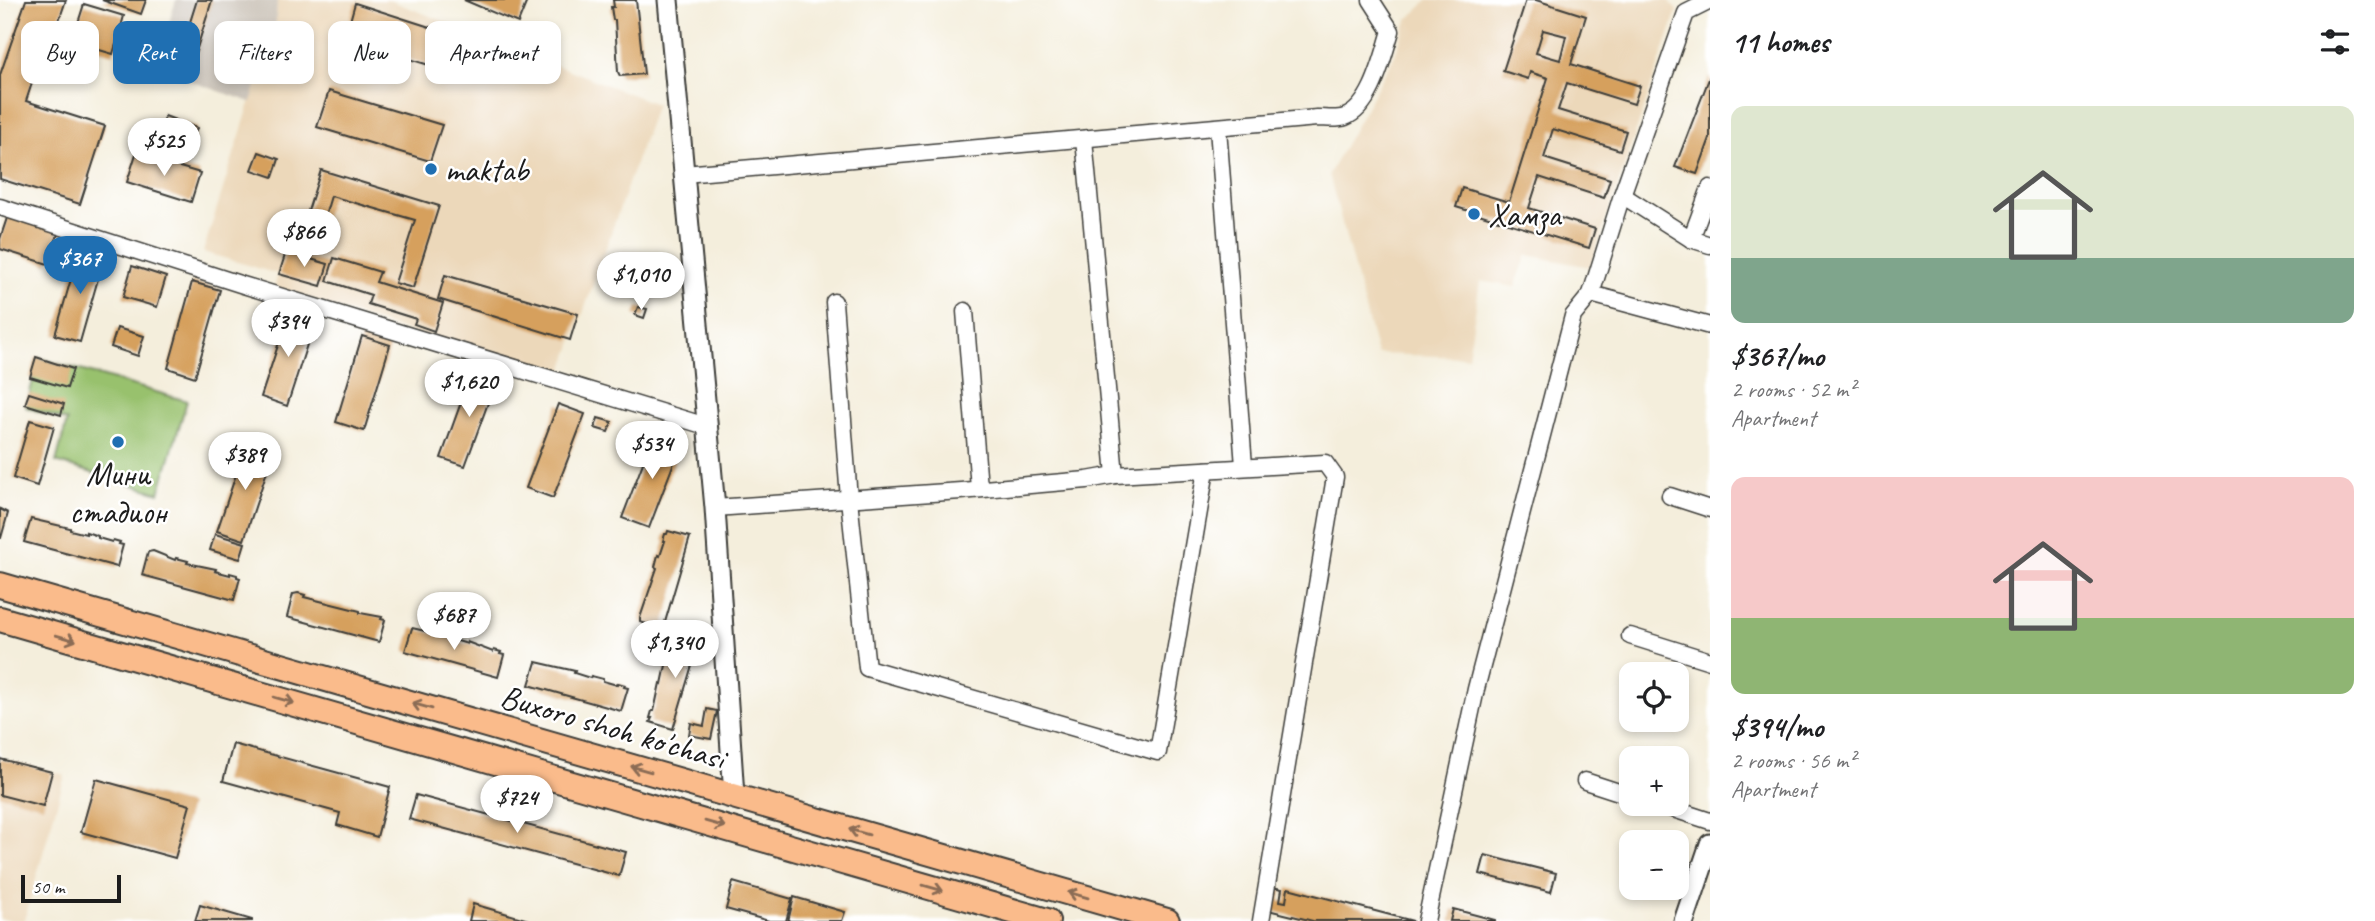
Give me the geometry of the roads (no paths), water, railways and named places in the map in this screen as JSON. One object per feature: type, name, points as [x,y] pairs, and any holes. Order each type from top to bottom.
[{"type":"main road","name":"Buxoro shoh ko'chasi","points":[[0,585],[1167,921]]},
{"type":"main road","name":"Buxoro shoh ko'chasi","points":[[0,619],[1047,921]]},
{"type":"street","points":[[668,0],[715,508],[734,796]]},
{"type":"street","points":[[684,174],[1343,118],[1356,111],[1367,98],[1391,31],[1372,1]]},
{"type":"street","points":[[1426,921],[1476,689],[1573,316],[1591,294],[1622,195],[1686,13],[1710,1]]},
{"type":"street","points":[[1218,128],[1244,466]]},
{"type":"street","points":[[1084,139],[1115,475]]},
{"type":"street","points":[[1691,239],[1710,188]]},
{"type":"street","points":[[1622,195],[1691,239],[1710,245]]},
{"type":"street","points":[[0,207],[256,289],[706,426]]},
{"type":"street","points":[[1591,294],[1710,326]]},
{"type":"street","points":[[834,302],[849,499],[867,668],[1158,752],[1206,470]]},
{"type":"street","points":[[965,311],[979,488]]},
{"type":"street","points":[[715,508],[1087,480],[1115,475],[1325,463],[1335,477],[1261,921]]},
{"type":"street","points":[[1670,496],[1710,509]]},
{"type":"street","points":[[1630,636],[1710,661]]},
{"type":"street","points":[[1585,781],[1619,792]]},
{"type":"street","points":[[1689,814],[1710,821]]},
{"type":"street","points":[[1684,921],[1710,844]]},
{"type":"place","name":"maktab","points":[[431,169]]},
{"type":"place","name":"Хамза","points":[[1474,214]]},
{"type":"place","name":"Мини стадион","points":[[118,442]]}]
